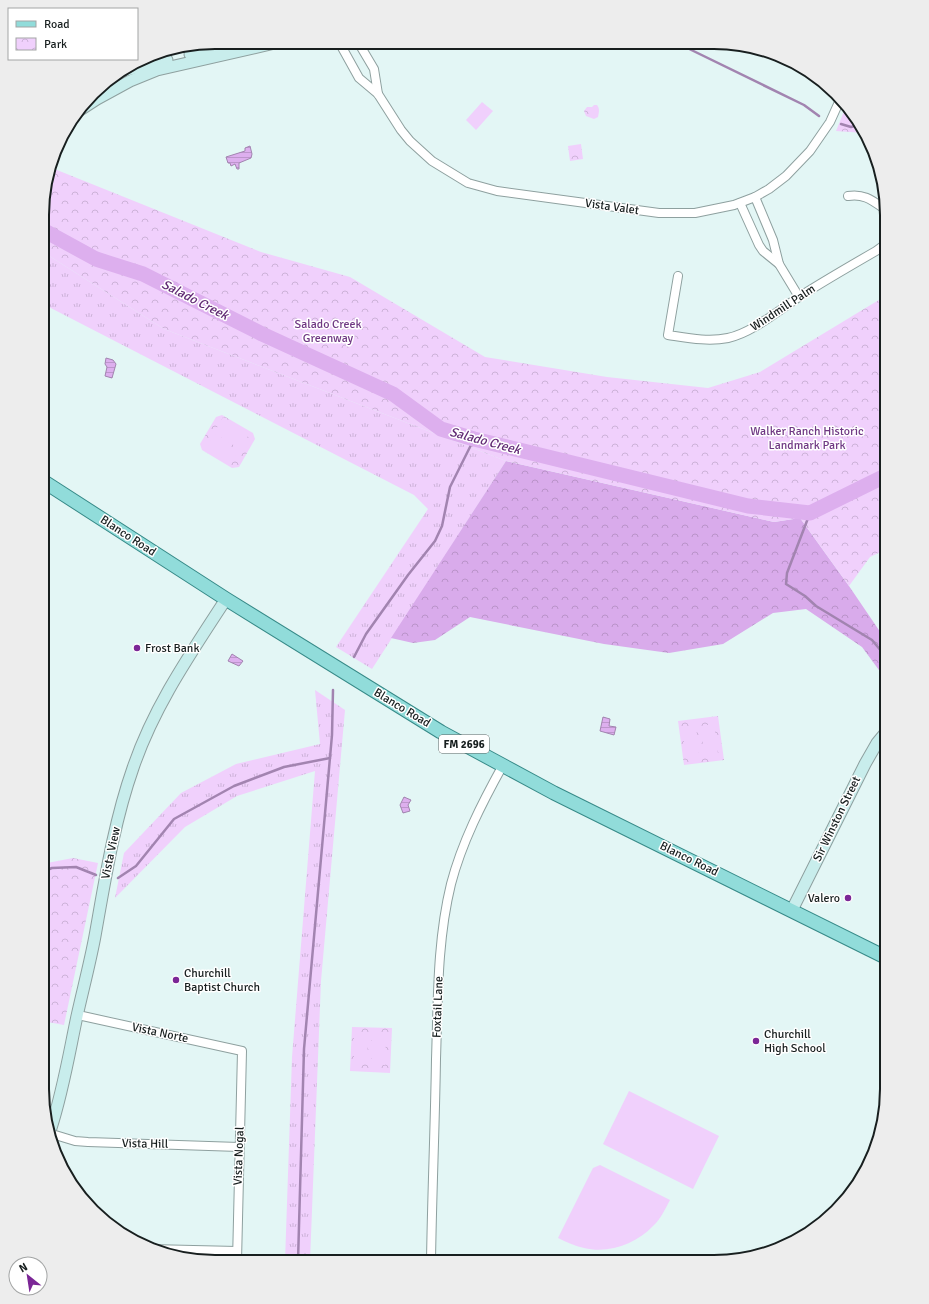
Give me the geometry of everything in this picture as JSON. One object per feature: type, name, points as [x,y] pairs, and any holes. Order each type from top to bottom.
[{"type":"main road","name":"Blanco Road","points":[[49,485],[226,599],[435,728],[561,796],[880,954]]},
{"type":"street","points":[[141,67],[214,49]]},
{"type":"street","points":[[97,99],[130,81],[157,70],[248,49]]},
{"type":"street","name":"Vista Valet","points":[[343,49],[359,78],[378,94],[401,130],[422,153],[444,169],[468,183],[497,191],[659,213],[695,213],[734,205],[755,197],[769,189],[786,176],[810,151],[830,122],[838,105]]},
{"type":"street","name":"Vista Valet","points":[[362,49],[374,68],[378,94]]},
{"type":"street","points":[[848,196],[854,195],[869,198],[880,206]]},
{"type":"street","points":[[755,197],[773,240],[779,264],[799,297]]},
{"type":"street","points":[[740,203],[763,251],[779,264]]},
{"type":"street","points":[[754,233],[767,227]]},
{"type":"street","name":"Windmill Palm","points":[[678,276],[668,335],[706,340],[734,336],[747,331],[799,297],[880,248]]},
{"type":"street","name":"Vista View","points":[[52,1123],[65,1079],[88,972],[108,862],[132,768],[162,700],[184,662],[226,599]]},
{"type":"street","name":"Sir Winston Street","points":[[792,910],[865,764],[880,739]]},
{"type":"street","name":"Foxtail Lane","points":[[431,1255],[438,976],[443,927],[451,883],[462,848],[502,765]]},
{"type":"street","name":"Vista Norte","points":[[78,1015],[242,1051]]},
{"type":"street","name":"Vista Nogal","points":[[237,1255],[242,1051]]},
{"type":"street","name":"Vista Hill","points":[[56,1135],[76,1141],[88,1142],[239,1147]]},
{"type":"street","points":[[174,1250],[237,1251]]},
{"type":"green space","points":[[482,102],[493,111],[476,130],[466,120]]},
{"type":"green space","points":[[597,105],[599,111],[598,117],[594,119],[586,116],[584,111],[587,107],[592,107]]},
{"type":"green space","points":[[844,112],[858,133],[836,131]]},
{"type":"green space","points":[[581,144],[583,159],[570,161],[568,146]]},
{"type":"green space","points":[[56,170],[261,252],[350,277],[485,357],[607,377],[708,388],[760,372],[880,299],[880,552],[870,557],[849,586],[800,518],[774,522],[506,461],[164,329],[49,256],[49,204]]},
{"type":"green space","points":[[49,256],[164,329],[506,461],[372,669],[336,647],[428,509],[414,495],[49,307]]},
{"type":"green space","points":[[222,415],[253,433],[255,439],[239,467],[232,468],[202,450],[200,444],[216,417]]},
{"type":"green space","points":[[223,417],[250,433],[240,449],[214,433]]},
{"type":"green space","points":[[213,437],[238,452],[231,464],[206,449]]},
{"type":"green space","points":[[506,461],[774,522],[800,518],[880,632],[880,671],[862,647],[806,609],[773,613],[723,644],[669,653],[604,644],[470,617],[435,640],[413,643],[391,638]]},
{"type":"green space","points":[[315,690],[345,710],[321,981],[310,1255],[285,1255],[292,1057],[315,771],[237,796],[185,827],[115,898],[124,853],[181,793],[236,764],[320,744]]},
{"type":"green space","points":[[718,716],[724,760],[684,765],[678,721]]},
{"type":"green space","points":[[714,724],[718,754],[704,755],[701,726]]},
{"type":"green space","points":[[696,726],[699,756],[686,757],[682,728]]},
{"type":"green space","points":[[73,858],[98,863],[64,1025],[49,1022],[49,863]]},
{"type":"green space","points":[[352,1027],[392,1028],[390,1073],[350,1071]]},
{"type":"green space","points":[[354,1034],[368,1035],[367,1064],[354,1064]]},
{"type":"green space","points":[[372,1035],[386,1035],[385,1065],[372,1065]]},
{"type":"green space","points":[[629,1091],[719,1136],[693,1189],[603,1144]]},
{"type":"green space","points":[[600,1165],[670,1200],[663,1214],[656,1223],[639,1238],[622,1246],[603,1250],[593,1250],[577,1246],[558,1238],[593,1168]]},
{"type":"shaded area","points":[[250,146],[252,154],[251,158],[239,163],[239,169],[237,169],[235,164],[231,166],[230,163],[228,163],[226,157],[245,151],[245,148]]},
{"type":"shaded area","points":[[106,358],[113,360],[116,364],[112,378],[105,376],[107,367],[105,364]]},
{"type":"shaded area","points":[[232,654],[243,661],[239,666],[228,661]]},
{"type":"shaded area","points":[[603,717],[610,719],[609,726],[616,727],[614,735],[600,731]]},
{"type":"shaded area","points":[[404,797],[411,800],[408,805],[410,811],[403,813],[400,805]]},
{"type":"waterway","points":[[689,49],[804,105],[819,116]]},
{"type":"waterway","points":[[841,124],[851,127],[854,126]]},
{"type":"waterway","name":"Salado Creek","points":[[49,233],[96,259],[143,274],[262,334],[393,394],[441,429],[474,439],[748,506],[810,513],[880,478]]},
{"type":"waterway","points":[[354,657],[366,634],[408,575],[435,541],[442,526],[450,487],[474,439]]},
{"type":"waterway","points":[[810,513],[787,573],[786,584],[805,596],[816,606],[872,640],[880,650]]},
{"type":"waterway","points":[[298,1255],[304,1049],[332,735],[333,690]]},
{"type":"waterway","points":[[118,878],[136,866],[174,819],[234,786],[284,767],[330,758]]},
{"type":"waterway","points":[[49,869],[76,867],[96,875]]},
{"type":"place","name":"Frost Bank","points":[[137,648]]},
{"type":"place","name":"Valero","points":[[848,898]]},
{"type":"place","name":"Churchill Baptist Church","points":[[176,980]]},
{"type":"place","name":"Churchill High School","points":[[756,1041]]},
{"type":"park label","name":"Salado Creek Greenway","points":[[328,331]]},
{"type":"park label","name":"Walker Ranch Historic Landmark Park","points":[[807,438]]}]
